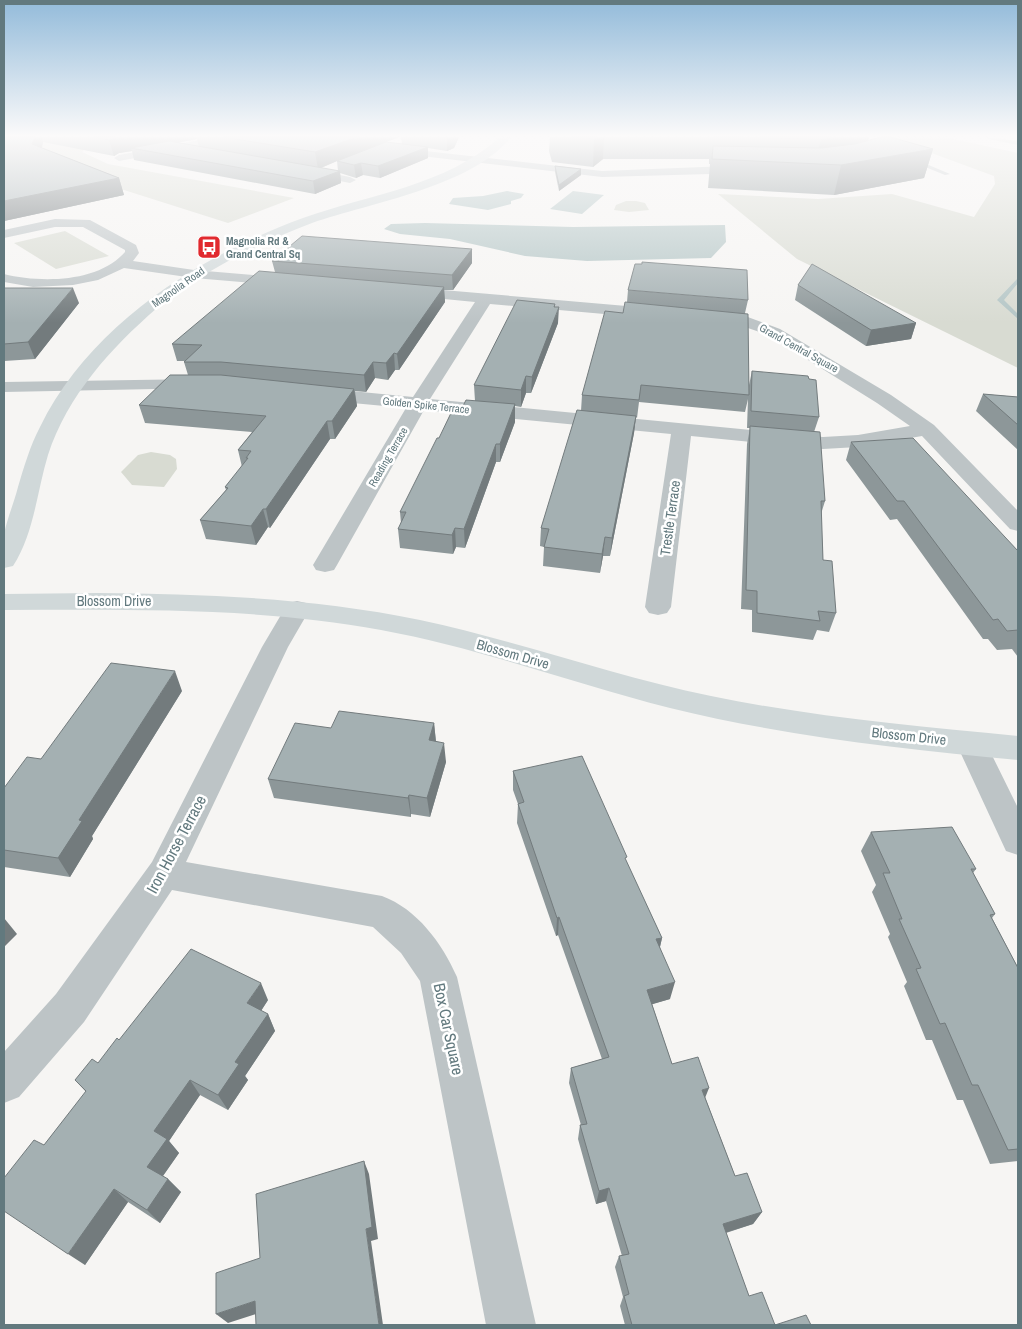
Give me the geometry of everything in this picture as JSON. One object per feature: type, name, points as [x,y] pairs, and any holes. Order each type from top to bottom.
[{"type":"street","name":"Magnolia Road","points":[[4,561],[22,516],[44,440],[60,406],[74,385],[121,331],[161,296],[231,253],[288,228],[378,199]]},
{"type":"street","points":[[4,234],[55,223],[84,222],[131,248],[132,253],[130,258],[123,264],[103,273],[70,281],[34,283],[4,278]]},
{"type":"street","points":[[123,264],[194,274],[307,284]]},
{"type":"street","points":[[396,291],[678,315]]},
{"type":"street","name":"Reading Terrace","points":[[325,565],[418,404],[484,299]]},
{"type":"street","name":"Grand Central Square","points":[[697,317],[744,321],[774,332],[829,364],[927,429],[1018,524]]},
{"type":"street","points":[[4,387],[218,384]]},
{"type":"street","name":"Golden Spike Terrace","points":[[302,392],[823,443],[858,441],[927,429]]},
{"type":"street","name":"Trestle Terrace","points":[[658,607],[682,429]]},
{"type":"street","name":"Blossom Drive","points":[[4,602],[151,600],[218,602],[296,609],[381,622],[466,640],[611,682],[711,707],[820,726],[1018,748]]},
{"type":"street","name":"Iron Horse Terrace","points":[[4,1082],[70,1008],[164,873],[296,609]]},
{"type":"street","points":[[971,743],[1018,841]]},
{"type":"street","name":"Box Car Square","points":[[164,873],[382,912],[408,932],[424,952],[438,977],[510,1325]]},
{"type":"shaded area","points":[[152,199],[291,199],[228,223]]},
{"type":"shaded area","points":[[452,199],[518,199],[511,201],[511,204],[488,210],[449,204]]},
{"type":"shaded area","points":[[563,199],[599,199],[582,214],[550,209]]},
{"type":"shaded area","points":[[724,199],[910,199],[974,217],[985,199],[1018,199],[1018,368],[797,259]]},
{"type":"shaded area","points":[[626,201],[645,203],[649,210],[629,212],[614,210],[616,205]]},
{"type":"shaded area","points":[[425,223],[573,227],[725,225],[726,242],[711,258],[587,261],[525,256],[450,239],[400,234],[384,229],[391,224]]},
{"type":"shaded area","points":[[65,231],[109,256],[56,269],[14,243]]},
{"type":"shaded area","points":[[151,452],[170,455],[176,459],[177,469],[164,487],[132,485],[121,472],[138,455]]},
{"type":"building","points":[[302,236],[472,249],[452,275],[272,261]]},
{"type":"building","points":[[642,262],[747,270],[748,300],[628,290],[635,264],[642,264]]},
{"type":"building","points":[[812,264],[916,323],[871,330],[798,285]]},
{"type":"building","points":[[259,271],[444,287],[397,354],[394,353],[386,363],[373,362],[364,375],[221,362],[184,362],[202,345],[172,344]]},
{"type":"building","points":[[4,288],[73,288],[28,342],[4,344]]},
{"type":"building","points":[[517,300],[555,304],[554,307],[559,307],[532,377],[526,376],[521,390],[474,385]]},
{"type":"building","points":[[625,302],[748,314],[749,395],[641,385],[639,400],[582,395],[605,311],[623,313]]},
{"type":"building","points":[[752,371],[808,376],[809,379],[816,380],[819,417],[751,411]]},
{"type":"building","points":[[170,375],[221,375],[354,389],[332,421],[327,421],[266,509],[263,509],[251,526],[200,520],[228,488],[225,487],[248,458],[246,458],[251,451],[238,450],[266,416],[139,405]]},
{"type":"building","points":[[983,394],[1018,397],[1018,425]]},
{"type":"building","points":[[466,400],[515,404],[500,444],[496,444],[464,529],[455,528],[452,535],[398,529],[406,512],[400,512],[437,438],[439,438],[451,413],[459,414]]},
{"type":"building","points":[[577,410],[636,416],[612,538],[605,537],[602,554],[544,547],[549,529],[541,528]]},
{"type":"building","points":[[750,426],[820,432],[825,501],[821,501],[823,560],[832,561],[836,613],[818,611],[820,621],[757,613],[757,591],[746,590]]},
{"type":"building","points":[[913,438],[1018,551],[1018,630],[1007,631],[998,619],[993,620],[904,501],[897,501],[851,442]]},
{"type":"building","points":[[111,663],[175,671],[79,820],[82,821],[58,858],[4,850],[4,788],[27,757],[41,759]]},
{"type":"building","points":[[339,711],[434,723],[429,740],[444,743],[427,798],[409,795],[408,798],[268,779],[295,723],[331,728]]},
{"type":"building","points":[[582,756],[627,857],[625,858],[662,938],[656,939],[675,982],[647,990],[672,1064],[698,1057],[709,1088],[702,1090],[735,1176],[747,1173],[762,1212],[723,1224],[749,1296],[762,1292],[775,1325],[632,1325],[624,1296],[629,1294],[619,1256],[629,1254],[609,1188],[599,1191],[580,1125],[587,1124],[571,1068],[609,1057],[559,917],[557,918],[518,804],[524,802],[513,771]]},
{"type":"building","points":[[952,827],[976,869],[971,869],[995,914],[990,915],[1018,968],[1018,1149],[1008,1150],[978,1085],[972,1085],[945,1023],[940,1024],[916,969],[921,968],[899,919],[902,919],[883,873],[890,873],[871,832]]},
{"type":"building","points":[[191,949],[261,983],[247,1003],[268,1014],[235,1062],[239,1064],[218,1095],[190,1080],[154,1131],[167,1139],[147,1167],[168,1179],[147,1210],[114,1189],[68,1254],[4,1211],[4,1178],[34,1140],[44,1145],[86,1091],[75,1080],[92,1059],[98,1063],[117,1038],[119,1040]]},
{"type":"building","points":[[364,1161],[372,1227],[366,1229],[379,1325],[256,1325],[255,1301],[216,1314],[216,1273],[260,1258],[256,1194]]},
{"type":"building","points":[[806,1315],[811,1325],[775,1325]]},
{"type":"waterway","points":[[1018,280],[1000,300],[1018,317]]},
{"type":"place","name":"Magnolia Rd & Grand Central Sq","points":[[209,247]]}]
